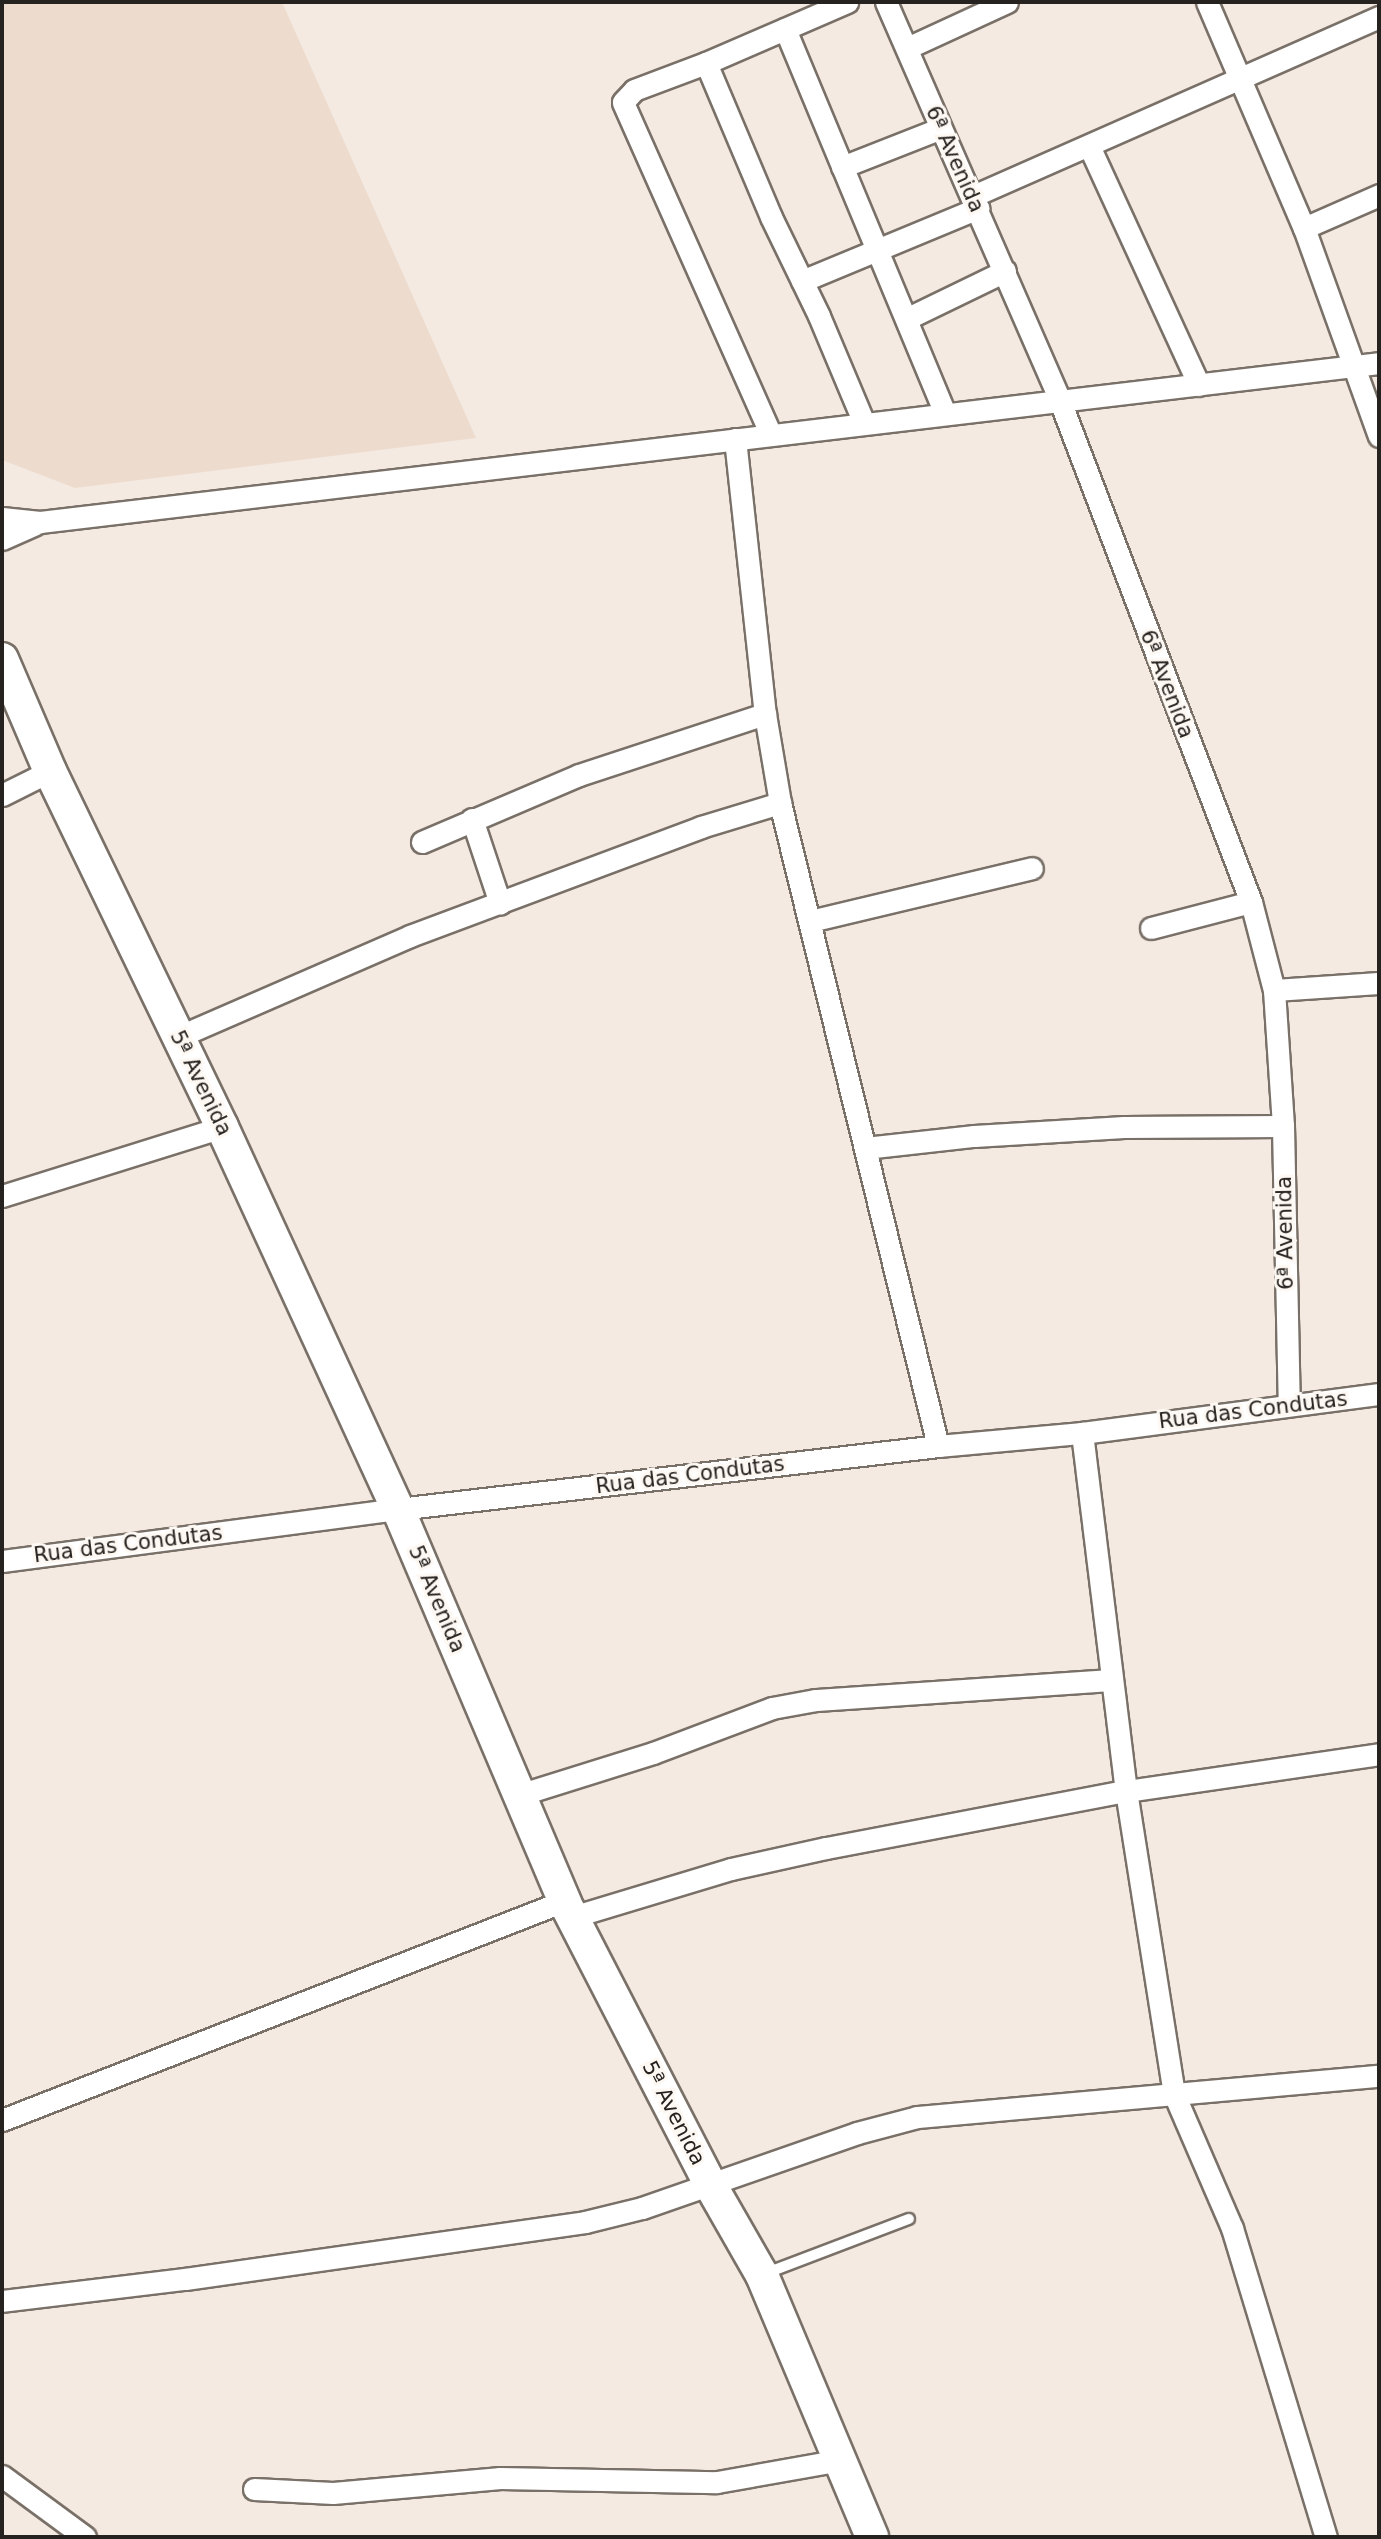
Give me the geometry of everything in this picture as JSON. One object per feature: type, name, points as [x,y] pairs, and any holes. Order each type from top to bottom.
[{"type":"street","points":[[771,435],[623,102],[634,90],[706,63],[847,2]]},
{"type":"street","name":"6ª Avenida","points":[[886,2],[1060,401],[1251,902],[1274,990],[1283,1126],[1289,1404]]},
{"type":"street","points":[[907,48],[1007,2]]},
{"type":"street","points":[[1207,2],[1242,78],[1304,228],[1379,436]]},
{"type":"street","points":[[802,281],[877,252],[1089,146],[1379,17]]},
{"type":"street","points":[[785,29],[945,414]]},
{"type":"street","points":[[706,63],[864,423]]},
{"type":"street","points":[[842,167],[941,128]]},
{"type":"street","points":[[1089,146],[1199,385]]},
{"type":"street","points":[[1304,228],[1379,195]]},
{"type":"street","points":[[906,319],[1004,271]]},
{"type":"street","points":[[2,518],[40,522],[1379,363]]},
{"type":"street","points":[[735,439],[765,715],[780,803],[938,1446]]},
{"type":"street","points":[[2,539],[40,522]]},
{"type":"street","name":"5ª Avenida","points":[[2,659],[50,771],[222,1127],[398,1508],[568,1909],[711,2186],[762,2275],[872,2537]]},
{"type":"street","points":[[422,842],[579,775],[765,715]]},
{"type":"street","points":[[2,795],[50,771]]},
{"type":"street","points":[[178,1037],[386,946],[701,827],[780,803]]},
{"type":"street","points":[[472,819],[500,903]]},
{"type":"street","points":[[810,921],[1032,868]]},
{"type":"street","points":[[1151,928],[1251,902]]},
{"type":"street","points":[[1274,990],[1379,983]]},
{"type":"street","points":[[865,1149],[974,1136],[1124,1128],[1283,1126]]},
{"type":"street","points":[[2,1194],[222,1127]]},
{"type":"street","name":"Rua das Condutas","points":[[2,1561],[398,1508],[938,1446],[1082,1433],[1379,1394]]},
{"type":"street","points":[[1082,1433],[1100,1561],[1111,1680],[1126,1791],[1174,2094],[1232,2228],[1326,2537]]},
{"type":"street","points":[[519,1795],[653,1753],[772,1708],[816,1700],[1111,1680]]},
{"type":"street","points":[[2,2120],[568,1909],[731,1869],[1126,1791],[1379,1754]]},
{"type":"street","points":[[2,2301],[213,2275],[585,2222],[711,2186],[821,2145],[917,2117],[1379,2076]]},
{"type":"street","points":[[254,2489],[333,2493],[500,2478],[717,2482],[840,2460]]},
{"type":"street","points":[[2,2476],[86,2537]]},
{"type":"lane","points":[[762,2275],[909,2219]]},
{"type":"shaded area","points":[[2,2],[282,2],[476,438],[75,488],[2,460]]}]
